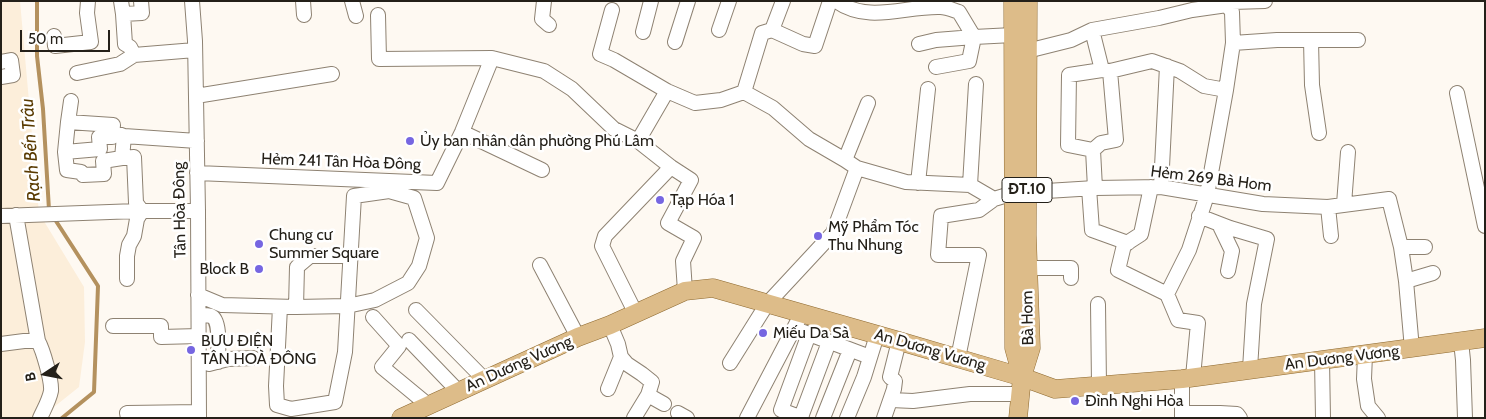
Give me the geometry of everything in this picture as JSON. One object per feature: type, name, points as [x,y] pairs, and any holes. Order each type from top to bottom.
[{"type":"main road","name":"Bà Hom","points":[[1013,1],[1013,35],[1030,348],[1021,386]]},
{"type":"main road","name":"Bà Hom","points":[[1021,386],[1014,348],[1028,1]]},
{"type":"main road","name":"An Dương Vương","points":[[401,418],[484,379],[685,291],[713,288],[767,304],[798,321],[899,340],[958,358],[1021,386],[1055,389],[1188,378],[1485,338]]},
{"type":"main road","name":"ĐT.10","points":[[1018,418],[1021,386]]},
{"type":"street","points":[[54,36],[55,46],[91,42],[88,1]]},
{"type":"street","points":[[134,55],[130,47],[125,44],[122,8],[142,13],[141,1]]},
{"type":"street","name":"Tân Hòa Đông","points":[[192,1],[195,50],[198,212],[199,415]]},
{"type":"street","points":[[352,1],[356,16]]},
{"type":"street","points":[[544,1],[542,20],[548,25]]},
{"type":"street","points":[[643,32],[651,1]]},
{"type":"street","points":[[676,42],[688,1]]},
{"type":"street","points":[[719,30],[729,1]]},
{"type":"street","points":[[772,30],[783,1]]},
{"type":"street","points":[[744,92],[762,33],[772,30],[803,44],[816,46],[830,1]]},
{"type":"street","points":[[836,1],[846,8],[868,14],[941,4],[959,12],[974,37],[969,61],[936,66]]},
{"type":"street","points":[[1027,52],[1071,40],[1092,30],[1159,18],[1192,5],[1227,5],[1232,2],[1265,1]]},
{"type":"street","points":[[1167,294],[1189,250],[1207,195],[1233,43],[1232,12],[1227,5]]},
{"type":"street","points":[[612,10],[600,54],[614,60],[667,91],[695,103],[721,100],[744,92],[773,108],[809,139],[851,164],[906,182],[970,185],[994,199]]},
{"type":"street","points":[[378,15],[379,59],[492,58],[544,71],[572,89],[614,129],[638,141],[691,180],[668,223],[694,238],[684,261],[685,291]]},
{"type":"street","points":[[1092,30],[1106,71],[1116,140],[1101,143],[1093,150],[1092,230],[1128,243]]},
{"type":"street","points":[[919,44],[936,40],[1013,35]]},
{"type":"street","points":[[1233,43],[1277,40],[1358,40]]},
{"type":"street","points":[[1311,40],[1312,85],[1319,133]]},
{"type":"street","points":[[77,73],[120,64],[134,55],[195,50]]},
{"type":"street","name":"Hẻm 241 Tân Hòa Đông","points":[[197,173],[437,183],[462,132],[492,58]]},
{"type":"street","points":[[6,61],[7,76]]},
{"type":"street","points":[[1093,150],[1068,144],[1069,75],[1106,71],[1152,61],[1180,71],[1204,86],[1226,90]]},
{"type":"street","points":[[1167,66],[1156,187],[1141,234],[1124,245],[1118,270],[1167,294],[1178,320],[1198,323],[1182,415],[1220,413],[1237,414],[1240,418]]},
{"type":"street","points":[[196,96],[332,74]]},
{"type":"street","points":[[970,185],[976,84]]},
{"type":"street","points":[[918,183],[928,89]]},
{"type":"street","points":[[638,141],[667,91]]},
{"type":"street","points":[[1457,93],[1484,217]]},
{"type":"street","points":[[71,102],[65,152],[67,170],[81,172],[83,175],[104,174],[102,161],[134,157],[136,203],[139,211],[134,236],[129,245],[127,256],[128,279]]},
{"type":"street","points":[[730,363],[767,304],[833,233],[868,103]]},
{"type":"street","points":[[68,122],[113,125],[118,134],[122,158]]},
{"type":"street","points":[[462,132],[542,170]]},
{"type":"street","points":[[65,152],[100,149],[99,137],[112,137],[118,134],[196,141]]},
{"type":"street","points":[[1344,204],[1348,152]]},
{"type":"street","points":[[635,312],[602,246],[605,236],[672,167]]},
{"type":"street","name":"Hẻm 269 Bà Hom","points":[[958,358],[979,254],[938,255],[941,216],[979,210],[994,199],[1021,193],[1092,188],[1156,187],[1263,204],[1328,207],[1389,199],[1400,247]]},
{"type":"street","points":[[198,295],[222,306],[347,306],[375,300],[408,283],[419,266],[427,238],[414,198],[389,191],[354,196],[347,306],[345,352],[335,402],[291,409],[277,405],[276,386],[280,307]]},
{"type":"street","points":[[1328,207],[1331,236]]},
{"type":"street","points":[[1,216],[139,211],[198,212]]},
{"type":"street","points":[[16,215],[38,341],[43,350],[51,389],[47,405],[40,418]]},
{"type":"street","points":[[1199,216],[1267,239],[1254,304],[1250,370]]},
{"type":"street","points":[[1219,224],[1232,251],[1228,271]]},
{"type":"street","points":[[1412,349],[1406,281],[1400,247],[1425,247]]},
{"type":"street","points":[[296,307],[297,266],[310,256],[351,256]]},
{"type":"street","points":[[540,265],[578,337]]},
{"type":"street","points":[[1027,268],[1071,268],[1071,278]]},
{"type":"street","points":[[1406,281],[1433,273]]},
{"type":"street","points":[[1098,304],[1100,385]]},
{"type":"street","points":[[416,310],[484,379]]},
{"type":"street","points":[[199,315],[210,315],[218,324],[218,362]]},
{"type":"street","points":[[373,317],[399,346],[382,367],[428,405]]},
{"type":"street","points":[[747,418],[798,321],[809,334],[870,357]]},
{"type":"street","points":[[610,324],[621,356],[627,364],[652,382],[648,395],[634,418]]},
{"type":"street","points":[[113,326],[161,326],[161,337],[199,336]]},
{"type":"street","points":[[809,334],[781,410],[802,418],[829,342]]},
{"type":"street","points":[[847,418],[864,377],[877,335]]},
{"type":"street","points":[[1,344],[24,340],[38,341]]},
{"type":"street","points":[[409,340],[458,391]]},
{"type":"street","points":[[884,418],[894,389],[895,381],[890,377],[899,340]]},
{"type":"street","points":[[1461,342],[1465,418]]},
{"type":"street","points":[[823,418],[850,350]]},
{"type":"street","points":[[1365,355],[1364,379],[1368,406],[1378,418]]},
{"type":"street","points":[[608,389],[621,356]]},
{"type":"street","points":[[199,367],[228,359],[253,358]]},
{"type":"street","points":[[1322,360],[1323,418]]},
{"type":"street","points":[[891,400],[913,401],[1021,386]]},
{"type":"street","points":[[648,395],[664,404]]},
{"type":"street","points":[[128,418],[127,413],[199,415]]},
{"type":"shaded area","points":[[1,1],[20,1],[39,213],[84,287],[85,342],[79,387],[49,411],[50,418],[1,418]]},
{"type":"waterway","name":"Rạch Bến Trâu","points":[[37,1],[37,56],[43,109],[49,210],[51,212]]},
{"type":"waterway","name":"Rạch Bến Trâu","points":[[54,218],[98,286],[94,392],[62,418]]},
{"type":"place","name":"Ủy ban nhân dân phường Phú Lâm","points":[[410,141]]},
{"type":"place","name":"Tạp Hóa 1","points":[[660,200]]},
{"type":"place","name":"Mỹ Phẩm Tóc Thu Nhung","points":[[818,236]]},
{"type":"place","name":"Chung cư Summer Square","points":[[259,244]]},
{"type":"place","name":"Block B","points":[[259,269]]},
{"type":"place","name":"Miếu Da Sà","points":[[763,333]]},
{"type":"place","name":"BƯU ĐIỆN TÂN HOÀ ĐÔNG","points":[[191,350]]},
{"type":"place","name":"Đình Nghi Hòa","points":[[1075,401]]}]
